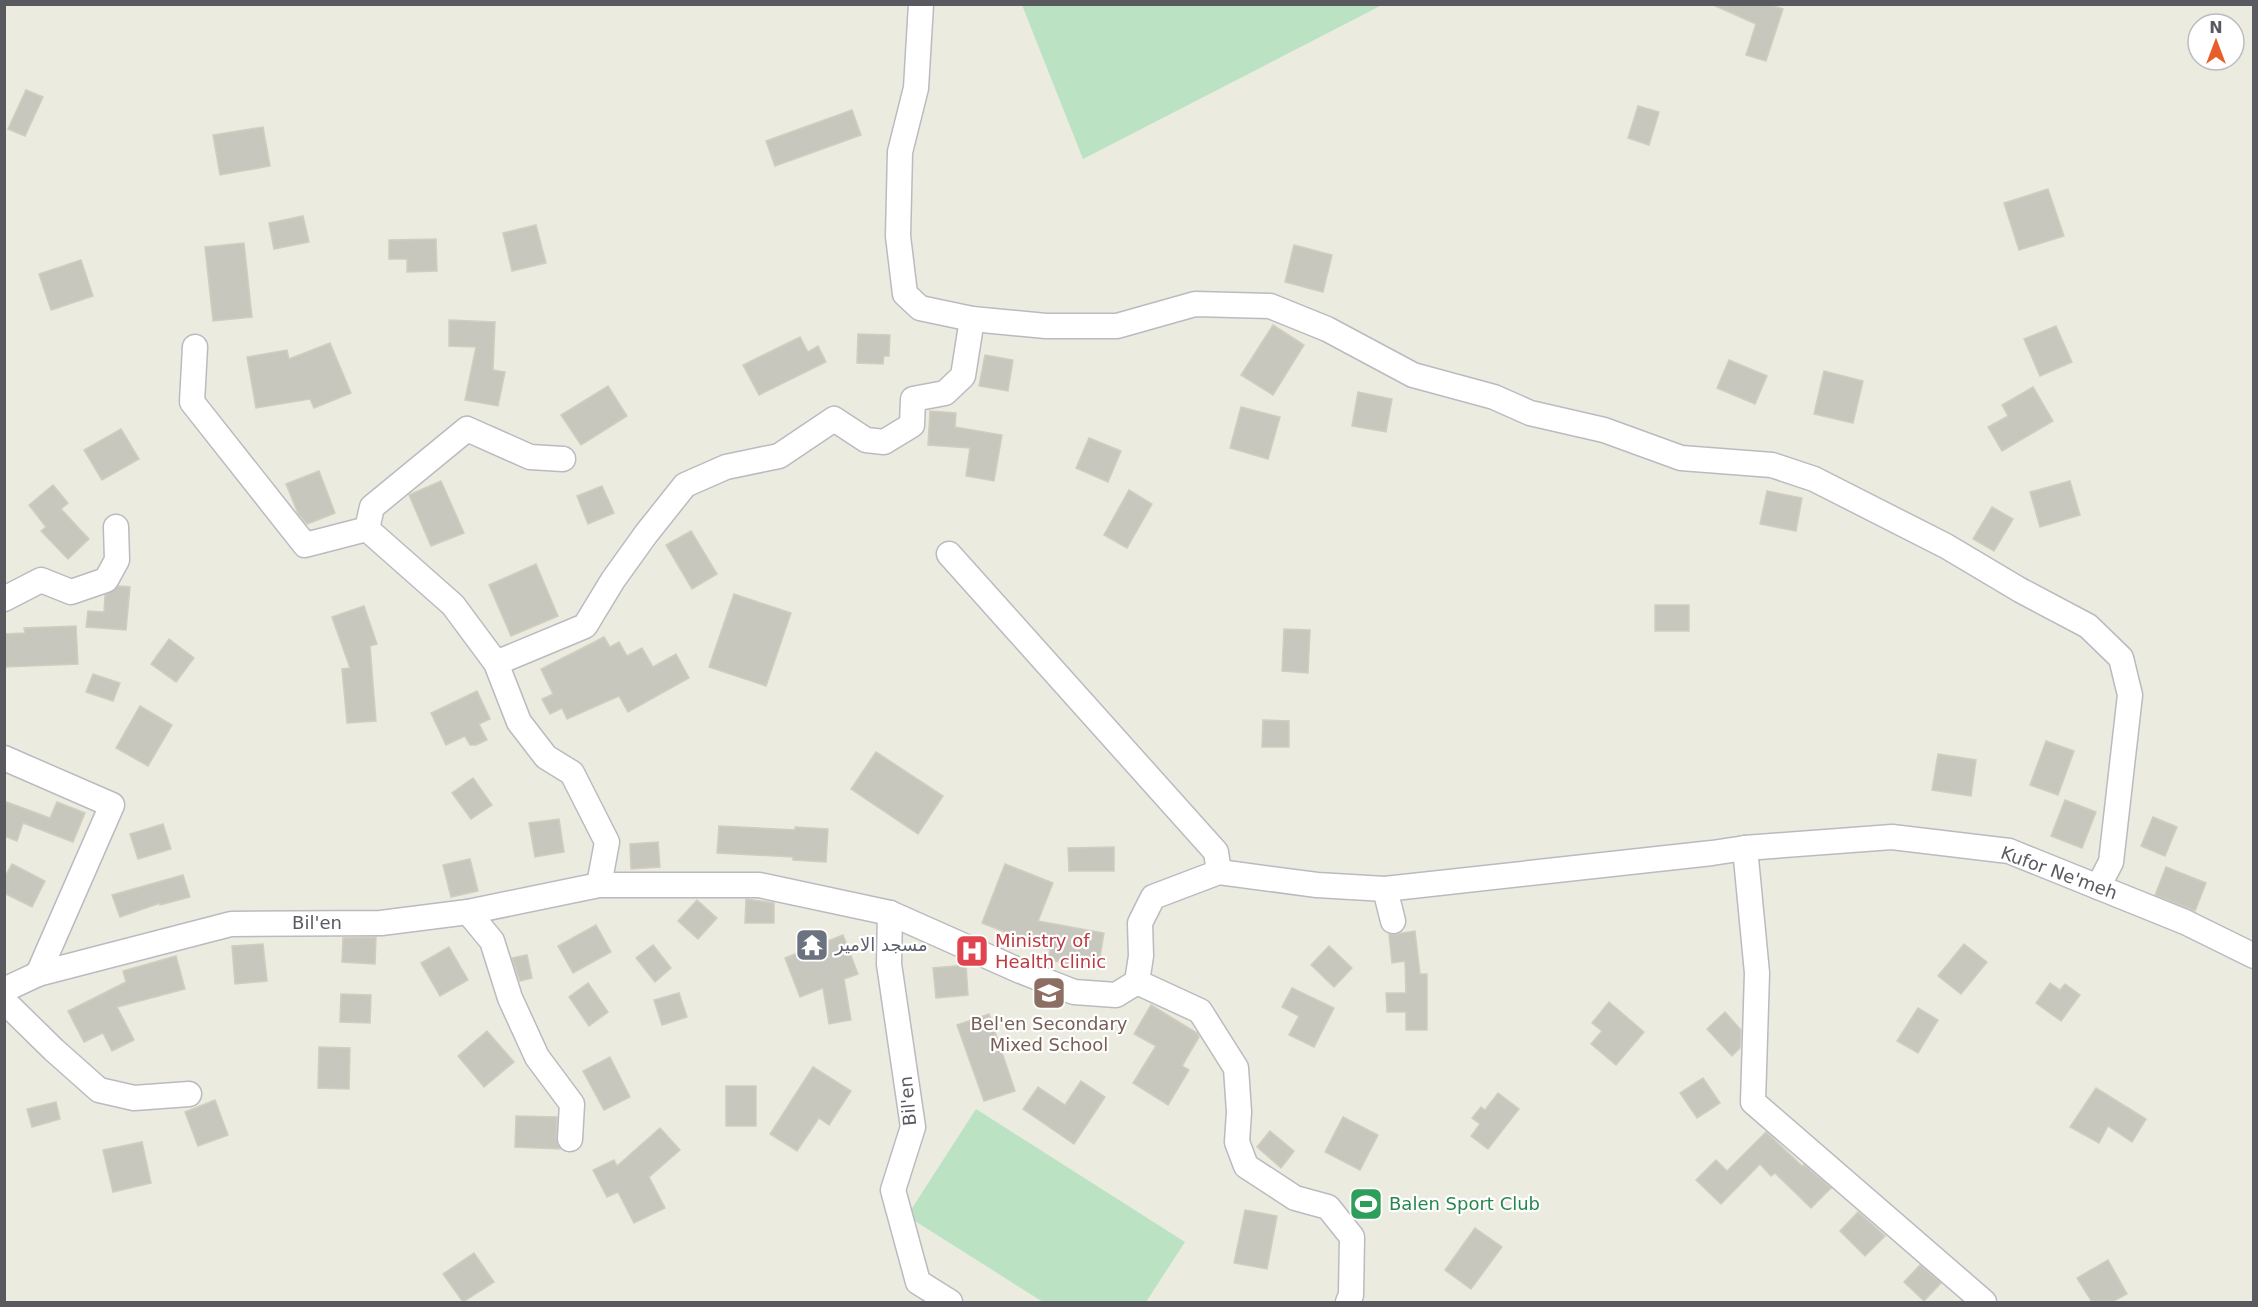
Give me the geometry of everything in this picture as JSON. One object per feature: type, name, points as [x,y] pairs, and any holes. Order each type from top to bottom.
[{"type":"street","points":[[921,4],[916,88],[900,152],[897,236],[905,294],[920,308],[972,320],[1046,326],[1117,326],[1195,304],[1270,306],[1327,329],[1413,375],[1494,397],[1530,413],[1604,430],[1682,458],[1772,465],[1824,484],[1946,546],[2020,590],[2088,626],[2121,658],[2130,695],[2111,862],[2098,887]]},
{"type":"street","points":[[496,663],[585,626],[613,580],[685,485],[726,467],[779,456],[834,418],[866,440],[884,442],[912,425],[913,399],[945,393],[963,376],[972,320]]},
{"type":"street","points":[[195,347],[192,402],[306,545],[367,529]]},
{"type":"street","points":[[367,529],[372,507],[467,429],[530,457],[563,459]]},
{"type":"street","points":[[4,599],[41,580],[70,592],[106,580],[117,560],[116,526]]},
{"type":"street","points":[[367,529],[453,605],[496,663],[519,722],[546,757],[572,773],[607,842],[599,885]]},
{"type":"street","points":[[949,554],[1216,852],[1219,872],[1153,897],[1140,922],[1141,957],[1137,982],[1200,1011],[1236,1068],[1239,1112],[1237,1142],[1246,1166],[1295,1198],[1328,1207],[1352,1237],[1351,1295],[1348,1302]]},
{"type":"street","points":[[4,758],[112,805],[38,974]]},
{"type":"street","name":"Kufor Ne'meh","points":[[1219,872],[1317,885],[1385,889],[1712,854],[1745,848],[1892,837],[2008,851],[2185,922],[2253,956]]},
{"type":"street","points":[[1745,848],[1757,973],[1753,1102],[1984,1302]]},
{"type":"street","name":"Bil'en","points":[[4,990],[38,974],[231,924],[381,922],[468,912],[599,885],[759,885],[890,913],[1018,970],[1074,992],[1116,995],[1137,982]]},
{"type":"street","points":[[1385,889],[1393,921]]},
{"type":"street","points":[[468,912],[492,941],[510,998],[537,1057],[572,1104],[570,1139]]},
{"type":"street","name":"Bil'en","points":[[890,913],[889,964],[913,1126],[893,1190],[918,1282],[950,1302]]},
{"type":"street","points":[[4,999],[54,1050],[99,1090],[134,1098],[189,1094]]},
{"type":"green space","points":[[1022,5],[1382,5],[1083,159]]},
{"type":"green space","points":[[976,1109],[1185,1242],[1146,1302],[1043,1302],[907,1216]]},
{"type":"building","points":[[1711,4],[1771,5],[1783,9],[1766,61],[1746,55],[1756,24]]},
{"type":"building","points":[[26,90],[43,97],[25,136],[8,129]]},
{"type":"building","points":[[1638,106],[1659,112],[1649,145],[1628,138]]},
{"type":"building","points":[[852,110],[861,135],[775,166],[766,141]]},
{"type":"building","points":[[263,127],[270,166],[220,175],[213,135]]},
{"type":"building","points":[[2048,189],[2064,236],[2019,250],[2004,203]]},
{"type":"building","points":[[303,216],[309,242],[274,249],[269,223]]},
{"type":"building","points":[[536,225],[546,263],[512,271],[503,233]]},
{"type":"building","points":[[436,239],[437,271],[407,272],[407,259],[389,259],[389,240]]},
{"type":"building","points":[[244,243],[252,317],[213,321],[205,247]]},
{"type":"building","points":[[1294,245],[1332,255],[1323,292],[1285,282]]},
{"type":"building","points":[[81,260],[93,296],[51,310],[39,274]]},
{"type":"building","points":[[449,320],[495,322],[493,370],[505,372],[498,406],[465,400],[476,347],[449,346]]},
{"type":"building","points":[[1273,325],[1304,345],[1273,395],[1241,375]]},
{"type":"building","points":[[2056,326],[2072,362],[2040,376],[2024,339]]},
{"type":"building","points":[[858,334],[890,335],[889,356],[884,356],[883,364],[857,363]]},
{"type":"building","points":[[800,337],[808,352],[818,346],[826,362],[759,395],[743,365]]},
{"type":"building","points":[[330,343],[351,393],[314,408],[310,399],[256,408],[247,357],[287,350],[289,359]]},
{"type":"building","points":[[985,355],[1013,360],[1008,391],[979,386]]},
{"type":"building","points":[[1729,360],[1767,376],[1755,404],[1717,388]]},
{"type":"building","points":[[1824,371],[1863,381],[1853,423],[1814,414]]},
{"type":"building","points":[[608,386],[627,416],[581,445],[561,415]]},
{"type":"building","points":[[2033,387],[2053,421],[2002,451],[1988,427],[2008,416],[2002,405]]},
{"type":"building","points":[[1358,392],[1392,399],[1386,432],[1352,426]]},
{"type":"building","points":[[1241,407],[1280,417],[1268,459],[1230,448]]},
{"type":"building","points":[[930,411],[956,413],[955,427],[1002,435],[994,481],[966,476],[970,448],[928,445]]},
{"type":"building","points":[[121,429],[139,459],[102,480],[84,450]]},
{"type":"building","points":[[1089,438],[1121,451],[1108,482],[1076,468]]},
{"type":"building","points":[[319,471],[335,513],[307,524],[298,513],[286,484]]},
{"type":"building","points":[[441,481],[464,533],[431,546],[409,495]]},
{"type":"building","points":[[2070,481],[2080,515],[2040,527],[2030,492]]},
{"type":"building","points":[[53,485],[68,503],[61,509],[89,539],[68,559],[41,531],[46,527],[29,505]]},
{"type":"building","points":[[602,486],[614,513],[588,524],[577,496]]},
{"type":"building","points":[[1129,490],[1152,504],[1127,548],[1104,535]]},
{"type":"building","points":[[1767,491],[1802,498],[1796,531],[1760,524]]},
{"type":"building","points":[[1992,507],[2013,519],[1994,551],[1973,539]]},
{"type":"building","points":[[691,531],[717,574],[692,589],[666,545]]},
{"type":"building","points":[[536,564],[558,616],[511,636],[489,585]]},
{"type":"building","points":[[119,586],[130,587],[126,630],[86,627],[88,611],[104,612],[105,595]]},
{"type":"building","points":[[734,594],[791,613],[766,686],[709,667]]},
{"type":"building","points":[[1655,605],[1689,605],[1689,631],[1655,631]]},
{"type":"building","points":[[364,606],[377,644],[370,646],[376,721],[347,723],[342,669],[350,668],[332,617]]},
{"type":"building","points":[[76,626],[78,664],[4,667],[4,634],[25,633],[24,628]]},
{"type":"building","points":[[1284,629],[1310,630],[1308,673],[1282,671]]},
{"type":"building","points":[[604,637],[610,647],[619,642],[627,656],[642,648],[653,667],[676,654],[689,678],[628,712],[619,696],[567,719],[562,708],[550,714],[542,699],[553,694],[541,669]]},
{"type":"building","points":[[169,639],[194,658],[176,682],[151,664]]},
{"type":"building","points":[[93,674],[120,683],[113,701],[86,692]]},
{"type":"building","points":[[477,691],[490,719],[479,724],[487,740],[470,745],[465,736],[446,745],[431,713]]},
{"type":"building","points":[[140,706],[172,725],[148,766],[116,748]]},
{"type":"building","points":[[1263,720],[1289,721],[1289,747],[1262,747]]},
{"type":"building","points":[[2046,741],[2074,751],[2058,795],[2030,785]]},
{"type":"building","points":[[876,752],[943,796],[918,834],[851,789]]},
{"type":"building","points":[[1938,754],[1976,760],[1971,796],[1932,790]]},
{"type":"building","points":[[473,778],[492,805],[471,819],[452,793]]},
{"type":"building","points":[[2065,800],[2096,812],[2082,848],[2051,836]]},
{"type":"building","points":[[4,801],[50,818],[57,802],[85,813],[73,842],[23,823],[17,841],[4,836]]},
{"type":"building","points":[[2153,817],[2177,827],[2165,856],[2141,846]]},
{"type":"building","points":[[559,819],[564,852],[535,857],[529,823]]},
{"type":"building","points":[[163,824],[171,849],[138,859],[130,834]]},
{"type":"building","points":[[719,826],[795,830],[795,827],[828,829],[826,862],[793,860],[793,857],[717,853]]},
{"type":"building","points":[[658,842],[660,867],[631,869],[630,844]]},
{"type":"building","points":[[1114,847],[1114,871],[1069,871],[1068,848]]},
{"type":"building","points":[[470,859],[478,891],[451,897],[443,865]]},
{"type":"building","points":[[12,864],[45,881],[32,907],[4,893],[4,878]]},
{"type":"building","points":[[1005,864],[1053,883],[1038,921],[1104,933],[1098,969],[1048,960],[1050,950],[982,923]]},
{"type":"building","points":[[2166,867],[2206,883],[2195,911],[2155,895]]},
{"type":"building","points":[[183,875],[190,897],[160,905],[160,903],[120,917],[112,895]]},
{"type":"building","points":[[746,899],[774,903],[774,923],[745,923]]},
{"type":"building","points":[[697,900],[717,918],[698,939],[678,921]]},
{"type":"building","points":[[596,925],[611,952],[573,973],[558,946]]},
{"type":"building","points":[[1415,931],[1420,974],[1427,974],[1427,1030],[1406,1030],[1406,1012],[1387,1012],[1386,993],[1406,993],[1405,961],[1392,963],[1389,935]]},
{"type":"building","points":[[843,935],[858,974],[844,979],[851,1020],[829,1024],[823,988],[800,997],[785,958]]},
{"type":"building","points":[[376,937],[375,964],[342,962],[343,938]]},
{"type":"building","points":[[263,944],[267,981],[235,984],[232,946]]},
{"type":"building","points":[[1964,944],[1987,962],[1961,994],[1938,976]]},
{"type":"building","points":[[653,945],[671,968],[655,982],[636,958]]},
{"type":"building","points":[[1329,946],[1352,968],[1334,987],[1311,965]]},
{"type":"building","points":[[449,947],[468,980],[440,996],[421,963]]},
{"type":"building","points":[[527,955],[532,978],[520,981],[512,958]]},
{"type":"building","points":[[176,956],[185,989],[117,1007],[134,1040],[112,1051],[103,1033],[84,1042],[68,1011],[126,982],[123,971]]},
{"type":"building","points":[[966,965],[968,995],[936,998],[933,968]]},
{"type":"building","points":[[588,983],[608,1012],[589,1026],[569,997]]},
{"type":"building","points":[[2050,983],[2060,990],[2065,984],[2080,995],[2061,1021],[2036,1003]]},
{"type":"building","points":[[1292,988],[1334,1008],[1314,1047],[1289,1035],[1299,1016],[1282,1007]]},
{"type":"building","points":[[679,993],[687,1017],[662,1025],[654,1000]]},
{"type":"building","points":[[341,994],[371,995],[370,1023],[340,1022]]},
{"type":"building","points":[[1609,1002],[1644,1032],[1616,1065],[1591,1044],[1602,1031],[1592,1023]]},
{"type":"building","points":[[1151,1005],[1197,1033],[1199,1037],[1182,1066],[1189,1070],[1168,1105],[1133,1083],[1156,1046],[1134,1034]]},
{"type":"building","points":[[1918,1008],[1938,1020],[1918,1053],[1897,1041]]},
{"type":"building","points":[[1725,1012],[1741,1030],[1740,1048],[1732,1056],[1707,1029]]},
{"type":"building","points":[[989,1014],[1015,1091],[984,1101],[957,1025]]},
{"type":"building","points":[[487,1031],[514,1062],[484,1087],[458,1056]]},
{"type":"building","points":[[319,1047],[350,1048],[349,1089],[318,1088]]},
{"type":"building","points":[[610,1057],[630,1097],[604,1110],[583,1071]]},
{"type":"building","points":[[813,1067],[851,1091],[829,1125],[819,1118],[797,1151],[770,1134]]},
{"type":"building","points":[[1703,1078],[1720,1103],[1697,1118],[1680,1093]]},
{"type":"building","points":[[1081,1081],[1105,1097],[1074,1144],[1023,1109],[1038,1087],[1065,1105]]},
{"type":"building","points":[[726,1086],[756,1086],[756,1126],[726,1126]]},
{"type":"building","points":[[2096,1088],[2146,1119],[2132,1142],[2108,1126],[2099,1143],[2070,1127]]},
{"type":"building","points":[[1498,1093],[1519,1109],[1488,1149],[1471,1136],[1480,1124],[1472,1118],[1481,1107],[1485,1110]]},
{"type":"building","points":[[215,1100],[228,1135],[198,1146],[185,1112]]},
{"type":"building","points":[[56,1102],[60,1119],[32,1127],[27,1109]]},
{"type":"building","points":[[516,1116],[557,1117],[556,1139],[560,1149],[515,1147]]},
{"type":"building","points":[[1343,1117],[1378,1135],[1360,1170],[1325,1152]]},
{"type":"building","points":[[660,1128],[680,1150],[649,1177],[665,1208],[634,1223],[618,1192],[607,1197],[593,1170],[614,1160],[617,1166]]},
{"type":"building","points":[[1270,1131],[1294,1151],[1281,1168],[1257,1147]]},
{"type":"building","points":[[1766,1132],[1802,1166],[1804,1165],[1831,1188],[1811,1208],[1775,1173],[1771,1176],[1760,1164],[1721,1204],[1696,1180],[1716,1160],[1727,1171]]},
{"type":"building","points":[[142,1142],[151,1183],[113,1192],[103,1150]]},
{"type":"building","points":[[1245,1210],[1277,1216],[1267,1269],[1234,1263]]},
{"type":"building","points":[[1858,1212],[1885,1236],[1865,1256],[1840,1231]]},
{"type":"building","points":[[1475,1228],[1502,1247],[1471,1289],[1445,1270]]},
{"type":"building","points":[[474,1253],[494,1282],[463,1302],[443,1274]]},
{"type":"building","points":[[2108,1260],[2127,1294],[2112,1302],[2092,1302],[2077,1278]]},
{"type":"building","points":[[1920,1265],[1941,1283],[1924,1301],[1904,1282]]},
{"type":"place","name":"مسجد الامير","points":[[812,945]]},
{"type":"place","name":"Ministry of Health clinic","points":[[972,951]]},
{"type":"place","name":"Bel'en Secondary Mixed School","points":[[1049,993]]},
{"type":"place","name":"Balen Sport Club","points":[[1366,1204]]}]
